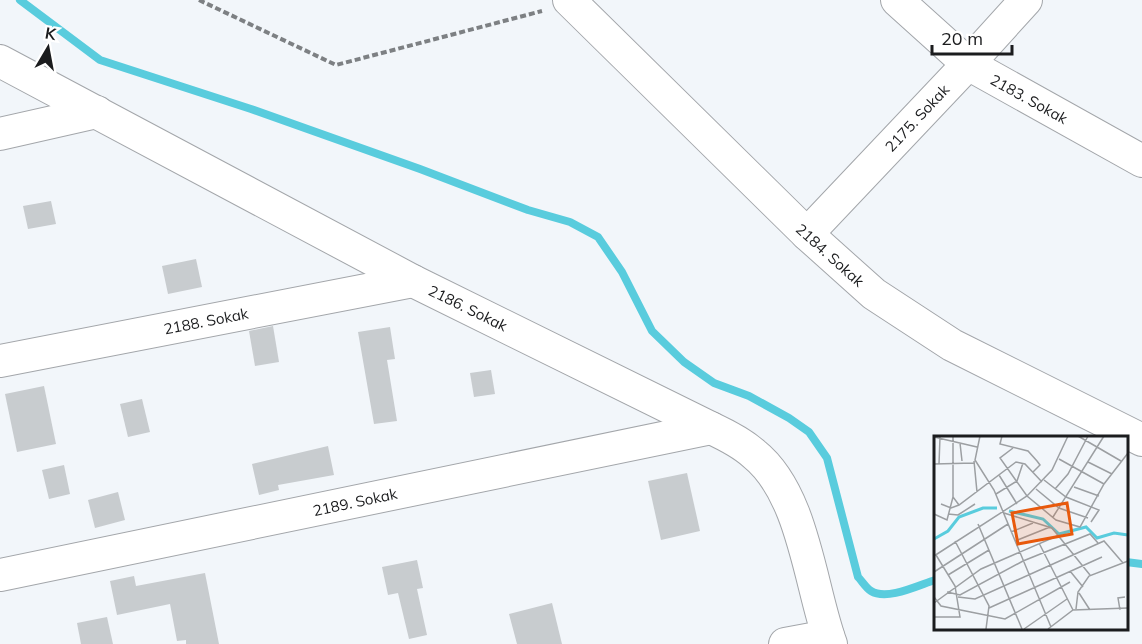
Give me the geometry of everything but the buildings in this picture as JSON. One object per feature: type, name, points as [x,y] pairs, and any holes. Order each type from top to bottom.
[{"type":"street","name":"2183. Sokak","points":[[897,0],[968,64],[1142,161]]},
{"type":"street","name":"2175. Sokak","points":[[807,234],[1026,0]]},
{"type":"street","name":"2184. Sokak","points":[[571,2],[807,234],[874,294],[952,345],[1142,440]]},
{"type":"street","name":"2186. Sokak","points":[[0,61],[413,281],[711,428],[756,454],[779,483],[796,522],[829,640]]},
{"type":"street","points":[[0,134],[97,112]]},
{"type":"street","name":"2188. Sokak","points":[[0,361],[413,281]]},
{"type":"street","name":"2189. Sokak","points":[[0,575],[711,428]]},
{"type":"street","points":[[785,644],[829,640]]},
{"type":"path","points":[[199,0],[336,65],[571,2]]},
{"type":"waterway","points":[[20,0],[100,60],[251,109],[528,210],[570,222],[598,237],[622,272],[652,331],[684,362],[714,383],[749,396],[809,432],[827,458],[858,577],[867,588],[878,594],[886,594],[934,580]]},
{"type":"waterway","points":[[1127,562],[1142,564]]}]
